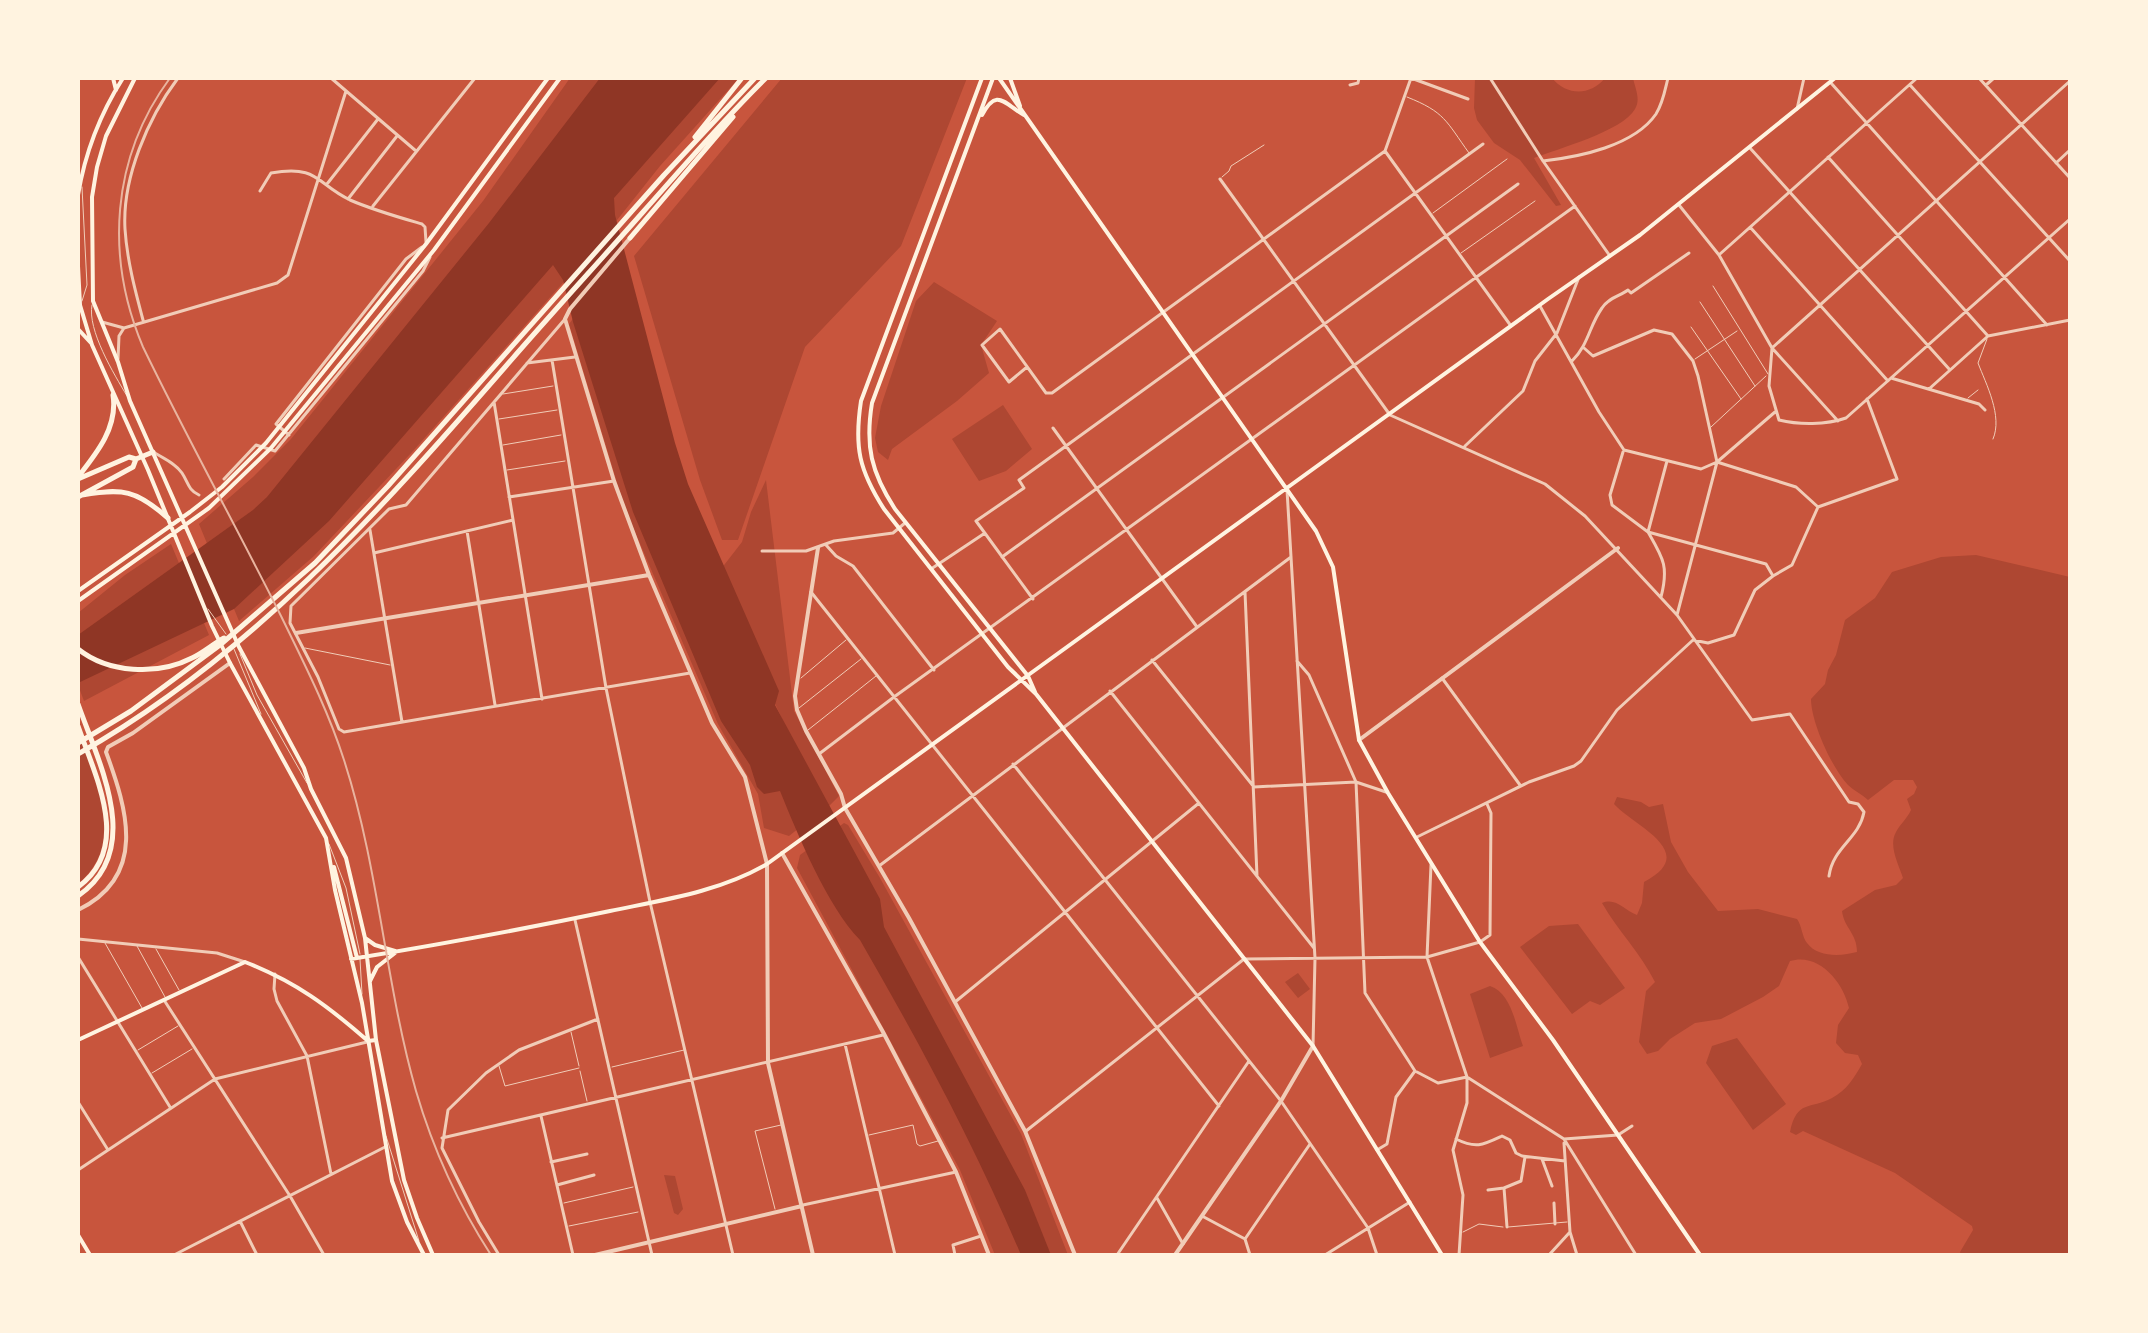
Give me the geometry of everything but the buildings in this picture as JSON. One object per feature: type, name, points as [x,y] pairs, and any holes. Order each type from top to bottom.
[{"type":"highway","points":[[78,743],[131,711],[248,622],[315,563],[391,489],[559,305],[742,78]]},
{"type":"highway","points":[[664,175],[755,78]]},
{"type":"highway","points":[[78,754],[137,719],[246,637],[322,567],[556,297],[766,78]]},
{"type":"highway","points":[[630,238],[753,91]]},
{"type":"highway","points":[[78,478],[108,432],[115,407],[113,395]]},
{"type":"highway","points":[[78,478],[129,457],[139,458],[153,452]]},
{"type":"highway","points":[[80,496],[133,467],[139,458]]},
{"type":"highway","points":[[93,471],[103,476],[101,486]]},
{"type":"highway","points":[[80,496],[104,491],[129,493],[149,502],[168,518]]},
{"type":"highway","points":[[78,649],[88,657],[115,667],[159,668],[190,659],[248,622]]},
{"type":"highway","points":[[78,704],[110,796],[115,838],[99,877],[78,896]]},
{"type":"highway","points":[[78,726],[106,808],[108,830],[103,856],[97,868],[78,887]]},
{"type":"main road","points":[[113,78],[116,90]]},
{"type":"main road","points":[[78,195],[84,160],[123,78]]},
{"type":"main road","points":[[135,78],[118,109],[97,167],[92,197],[93,301],[130,401],[239,647],[304,768],[311,789],[346,858],[365,938],[358,957],[362,1003],[386,1147],[395,1192],[423,1255]]},
{"type":"main road","points":[[78,591],[222,487],[266,443],[426,244],[548,78]]},
{"type":"main road","points":[[78,601],[209,508],[271,448],[434,250],[560,78]]},
{"type":"main road","points":[[982,78],[861,401],[857,428],[858,457],[873,492],[899,528],[1020,681],[1036,694],[1313,1046],[1442,1255]]},
{"type":"main road","points":[[1036,694],[1028,676],[905,522],[884,492],[869,457],[868,427],[872,403],[976,123],[996,78],[1316,531],[1333,567],[1359,740],[1480,942],[1700,1255]]},
{"type":"main road","points":[[1010,78],[1024,114]]},
{"type":"main road","points":[[358,957],[650,902],[731,883],[767,864],[1610,256],[1679,205],[1835,78]]},
{"type":"main road","points":[[976,123],[987,105],[996,99],[1002,99],[1024,114]]},
{"type":"main road","points":[[78,266],[79,305],[92,345],[139,458],[230,663],[326,838],[358,957],[369,983],[376,1040],[404,1180],[433,1255]]},
{"type":"main road","points":[[79,305],[93,301]]},
{"type":"main road","points":[[78,329],[92,345]]},
{"type":"main road","points":[[365,938],[375,945],[397,951]]},
{"type":"main road","points":[[369,983],[377,967],[397,951]]},
{"type":"main road","points":[[78,1040],[245,962],[275,974],[323,1002],[368,1041],[376,1040]]},
{"type":"main road","points":[[78,1235],[90,1255]]},
{"type":"street","points":[[143,320],[130,266],[125,226],[128,197],[138,153],[150,124],[178,78]]},
{"type":"street","points":[[331,78],[417,152]]},
{"type":"street","points":[[341,86],[343,78]]},
{"type":"street","points":[[372,208],[475,78]]},
{"type":"street","points":[[1350,85],[1358,83],[1359,78]]},
{"type":"street","points":[[1027,367],[1009,382],[982,345],[1000,329],[1046,393],[1052,393],[1385,151],[1411,78],[1468,99]]},
{"type":"street","points":[[1490,78],[1543,161],[1610,256]]},
{"type":"street","points":[[1543,161],[1597,152],[1631,134],[1654,117],[1668,78]]},
{"type":"street","points":[[1796,110],[1804,78]]},
{"type":"street","points":[[1719,255],[1917,78]]},
{"type":"street","points":[[1979,78],[2070,178]]},
{"type":"street","points":[[1986,85],[1994,78]]},
{"type":"street","points":[[2070,81],[1772,348],[1769,386],[1779,420],[1789,423],[1846,418],[2070,219]]},
{"type":"street","points":[[1830,82],[2047,325]]},
{"type":"street","points":[[1910,85],[2070,261]]},
{"type":"street","points":[[118,362],[119,336],[124,328],[277,283],[288,275],[346,91]]},
{"type":"street","points":[[327,184],[378,119]]},
{"type":"street","points":[[348,199],[397,136]]},
{"type":"street","points":[[1033,599],[976,521],[1024,488],[1019,480],[1483,144]]},
{"type":"street","points":[[1750,148],[1950,370]]},
{"type":"street","points":[[2056,163],[2070,150]]},
{"type":"street","points":[[1385,151],[1511,326]]},
{"type":"street","points":[[1828,157],[1988,336]]},
{"type":"street","points":[[260,191],[271,173],[295,169],[318,177],[348,199],[425,227],[426,244],[406,259],[276,424],[289,435]]},
{"type":"street","points":[[1220,179],[1390,415],[1545,484],[1618,548],[1677,615],[1752,720],[1790,714],[1849,802],[1858,804],[1864,812],[1861,825],[1831,861],[1829,876]]},
{"type":"street","points":[[1002,557],[1518,184]]},
{"type":"street","points":[[1679,205],[1719,255],[1772,348],[1838,421]]},
{"type":"street","points":[[819,754],[1575,206]]},
{"type":"street","points":[[1750,227],[1889,379],[1979,404],[1985,410]]},
{"type":"street","points":[[630,238],[406,505],[389,509],[291,606],[289,612],[339,729],[344,732],[690,673]]},
{"type":"street","points":[[224,479],[256,445],[275,451],[423,271],[434,250]]},
{"type":"street","points":[[1572,361],[1584,348],[1602,307],[1620,293],[1628,290],[1631,293],[1689,253]]},
{"type":"street","points":[[1465,446],[1523,391],[1535,361],[1557,333],[1579,277]]},
{"type":"street","points":[[1540,305],[1599,412],[1624,450],[1701,469],[1717,462],[1775,412]]},
{"type":"street","points":[[565,319],[614,481],[649,575],[712,723],[745,777],[767,864],[768,1063],[813,1255]]},
{"type":"street","points":[[1929,389],[1988,336],[2070,320]]},
{"type":"street","points":[[100,321],[124,328]]},
{"type":"street","points":[[1584,348],[1593,356],[1654,330],[1672,334],[1693,361],[1717,462],[1677,615]]},
{"type":"street","points":[[527,363],[576,356]]},
{"type":"street","points":[[552,360],[606,688],[650,902],[733,1255]]},
{"type":"street","points":[[1693,640],[1708,643],[1734,635],[1755,590],[1792,565],[1818,507],[1897,479],[1867,399]]},
{"type":"street","points":[[494,402],[542,699]]},
{"type":"street","points":[[1053,428],[1197,627]]},
{"type":"street","points":[[1624,450],[1610,500],[1648,532],[1664,561],[1666,577],[1661,597]]},
{"type":"street","points":[[153,452],[172,463],[191,491],[199,495]]},
{"type":"street","points":[[1648,532],[1667,461]]},
{"type":"street","points":[[1717,462],[1796,487],[1818,507]]},
{"type":"street","points":[[509,497],[614,481]]},
{"type":"street","points":[[1175,1255],[1281,1101],[1313,1046],[1315,948],[1287,489]]},
{"type":"street","points":[[374,553],[513,520]]},
{"type":"street","points":[[762,551],[806,551],[834,541],[893,533],[905,522]]},
{"type":"street","points":[[370,530],[402,722]]},
{"type":"street","points":[[467,531],[495,707]]},
{"type":"street","points":[[1648,532],[1766,564],[1773,576]]},
{"type":"street","points":[[931,569],[985,533]]},
{"type":"street","points":[[826,545],[836,556],[853,566],[934,670]]},
{"type":"street","points":[[818,548],[795,682],[797,710],[841,794],[845,808],[1025,1131],[1075,1255]]},
{"type":"street","points":[[1359,740],[1618,548]]},
{"type":"street","points":[[879,866],[1291,557]]},
{"type":"street","points":[[296,633],[649,575]]},
{"type":"street","points":[[811,592],[1219,1106]]},
{"type":"street","points":[[1245,592],[1257,876]]},
{"type":"street","points":[[1415,837],[1581,761],[1617,710],[1693,640]]},
{"type":"street","points":[[1152,660],[1254,787]]},
{"type":"street","points":[[1297,661],[1309,675],[1356,782],[1365,993],[1415,1071],[1438,1083],[1467,1077],[1564,1139],[1636,1255]]},
{"type":"street","points":[[78,910],[101,893],[124,862],[126,817],[106,752],[108,747],[133,733],[230,663]]},
{"type":"street","points":[[1442,678],[1521,786]]},
{"type":"street","points":[[1110,691],[1315,948]]},
{"type":"street","points":[[1013,764],[1281,1101],[1368,1228],[1377,1255]]},
{"type":"street","points":[[1254,787],[1356,782],[1388,793]]},
{"type":"street","points":[[955,1002],[1199,803]]},
{"type":"street","points":[[1025,1131],[1244,959],[1427,957],[1480,942],[1490,935],[1491,813],[1487,804]]},
{"type":"street","points":[[784,852],[956,1172],[989,1255]]},
{"type":"street","points":[[1431,863],[1427,957],[1467,1077],[1467,1103],[1453,1150],[1463,1195],[1459,1255]]},
{"type":"street","points":[[575,918],[652,1255]]},
{"type":"street","points":[[78,939],[217,953],[245,962]]},
{"type":"street","points":[[78,957],[171,1109]]},
{"type":"street","points":[[275,974],[277,1001],[307,1056],[331,1174]]},
{"type":"street","points":[[165,1000],[324,1255]]},
{"type":"street","points":[[499,1255],[442,1148],[448,1110],[486,1073],[519,1050],[598,1019]]},
{"type":"street","points":[[442,1138],[884,1034]]},
{"type":"street","points":[[78,1170],[215,1079],[368,1041]]},
{"type":"street","points":[[845,1044],[895,1255]]},
{"type":"street","points":[[1117,1255],[1249,1061]]},
{"type":"street","points":[[1377,1150],[1387,1144],[1396,1097],[1415,1071]]},
{"type":"street","points":[[78,1102],[108,1150]]},
{"type":"street","points":[[541,1116],[573,1255]]},
{"type":"street","points":[[1564,1139],[1618,1135],[1632,1126]]},
{"type":"street","points":[[1456,1139],[1470,1146],[1492,1142],[1502,1136],[1510,1140],[1516,1153],[1525,1157],[1565,1161]]},
{"type":"street","points":[[1564,1139],[1570,1232],[1577,1255]]},
{"type":"street","points":[[1245,1239],[1310,1144]]},
{"type":"street","points":[[174,1255],[386,1147]]},
{"type":"street","points":[[551,1162],[587,1154]]},
{"type":"street","points":[[1488,1190],[1521,1181],[1525,1157]]},
{"type":"street","points":[[1542,1159],[1552,1186]]},
{"type":"street","points":[[595,1255],[956,1172]]},
{"type":"street","points":[[557,1185],[594,1175]]},
{"type":"street","points":[[1504,1188],[1507,1227]]},
{"type":"street","points":[[1157,1197],[1183,1244]]},
{"type":"street","points":[[1325,1255],[1410,1202]]},
{"type":"street","points":[[1554,1203],[1555,1224]]},
{"type":"street","points":[[1202,1216],[1245,1239],[1250,1255]]},
{"type":"street","points":[[240,1221],[257,1255]]},
{"type":"street","points":[[1549,1255],[1570,1232]]},
{"type":"street","points":[[955,1255],[953,1245],[981,1236]]},
{"type":"lane","points":[[1404,96],[1432,107],[1449,124],[1469,154]]},
{"type":"lane","points":[[1220,179],[1231,166],[1264,145]]},
{"type":"lane","points":[[1431,215],[1507,159]]},
{"type":"lane","points":[[79,305],[87,285],[81,181]]},
{"type":"lane","points":[[1459,254],[1535,201]]},
{"type":"lane","points":[[1710,429],[1769,373],[1713,286]]},
{"type":"lane","points":[[93,301],[92,322],[112,372],[130,401]]},
{"type":"lane","points":[[1700,302],[1755,386]]},
{"type":"lane","points":[[1691,327],[1741,399]]},
{"type":"lane","points":[[1693,361],[1740,329]]},
{"type":"lane","points":[[1988,336],[1978,363],[1992,402],[1997,431],[1993,439]]},
{"type":"lane","points":[[500,395],[556,386]]},
{"type":"lane","points":[[1966,400],[1978,390]]},
{"type":"lane","points":[[496,419],[560,410]]},
{"type":"lane","points":[[501,445],[564,435]]},
{"type":"lane","points":[[505,470],[568,460]]},
{"type":"lane","points":[[204,604],[236,652],[263,721]]},
{"type":"lane","points":[[795,682],[848,639]]},
{"type":"lane","points":[[304,648],[392,665]]},
{"type":"lane","points":[[797,710],[862,657]]},
{"type":"lane","points":[[806,731],[877,675]]},
{"type":"lane","points":[[326,838],[346,888],[362,1003]]},
{"type":"lane","points":[[104,942],[143,1010]]},
{"type":"lane","points":[[137,946],[165,1000]]},
{"type":"lane","points":[[155,947],[180,993]]},
{"type":"lane","points":[[136,1052],[180,1025]]},
{"type":"lane","points":[[570,1029],[588,1105]]},
{"type":"lane","points":[[150,1074],[194,1047]]},
{"type":"lane","points":[[609,1068],[685,1049]]},
{"type":"lane","points":[[499,1065],[505,1086],[579,1068]]},
{"type":"lane","points":[[775,1212],[755,1131],[783,1124]]},
{"type":"lane","points":[[867,1136],[913,1125],[920,1146],[939,1141]]},
{"type":"lane","points":[[384,1130],[423,1255]]},
{"type":"lane","points":[[561,1204],[637,1187]]},
{"type":"lane","points":[[566,1227],[642,1212]]},
{"type":"lane","points":[[1461,1233],[1479,1224],[1507,1227],[1569,1222]]},
{"type":"shaded area","points":[[570,78],[739,78],[660,166],[602,239],[413,451],[314,556],[239,621],[199,524],[291,439],[483,201]]},
{"type":"shaded area","points":[[600,78],[720,78],[614,198],[615,215],[675,443],[688,484],[779,691],[775,705],[880,899],[884,927],[1025,1190],[1051,1255],[1021,1255],[945,1095],[860,940],[825,890],[780,791],[764,794],[757,787],[750,765],[721,721],[633,512],[573,322],[563,280],[553,265],[329,521],[234,609],[78,683],[78,635],[267,497],[489,223]]},
{"type":"shaded area","points":[[782,78],[967,78],[901,246],[805,347],[738,540],[722,540],[700,480],[634,256]]},
{"type":"shaded area","points":[[1475,78],[1552,78],[1564,88],[1578,92],[1592,88],[1605,78],[1633,78],[1638,101],[1628,117],[1617,125],[1534,158],[1561,205],[1556,206],[1520,160],[1494,143],[1477,120],[1474,108]]},
{"type":"shaded area","points":[[934,282],[997,321],[981,345],[989,373],[892,449],[888,460],[878,452],[875,438],[881,406],[916,301]]},
{"type":"shaded area","points":[[575,316],[799,828],[789,836],[764,828],[758,794],[718,724],[625,509],[569,324]]},
{"type":"shaded area","points":[[1003,405],[1032,449],[1006,471],[979,481],[952,439]]},
{"type":"shaded area","points":[[766,480],[794,711],[839,796],[826,809],[714,578],[742,542],[751,512]]},
{"type":"shaded area","points":[[171,544],[209,635],[84,701],[78,685],[78,613],[125,575]]},
{"type":"shaded area","points":[[1976,555],[2070,577],[2070,1255],[1961,1255],[1972,1226],[1895,1173],[1803,1131],[1796,1135],[1790,1132],[1796,1114],[1805,1107],[1837,1095],[1850,1083],[1862,1064],[1858,1055],[1845,1053],[1836,1043],[1838,1025],[1849,1008],[1836,980],[1820,965],[1801,959],[1790,961],[1779,986],[1763,997],[1721,1019],[1695,1023],[1658,1051],[1647,1054],[1639,1042],[1646,991],[1655,982],[1602,903],[1616,903],[1637,915],[1642,903],[1644,882],[1660,871],[1666,860],[1665,850],[1658,840],[1614,804],[1617,797],[1649,807],[1663,804],[1671,842],[1688,872],[1718,911],[1758,909],[1797,919],[1805,941],[1817,951],[1837,955],[1857,952],[1842,911],[1875,890],[1896,885],[1903,878],[1893,843],[1911,810],[1907,799],[1917,787],[1913,780],[1894,780],[1868,800],[1850,787],[1835,768],[1824,744],[1811,699],[1825,684],[1845,620],[1875,598],[1892,572],[1941,557]]},
{"type":"shaded area","points":[[78,731],[99,790],[104,830],[101,849],[93,867],[78,884]]},
{"type":"shaded area","points":[[844,823],[880,878],[1021,1134],[1068,1255],[995,1255],[960,1170],[797,868],[800,855]]},
{"type":"shaded area","points":[[1578,924],[1625,988],[1600,1005],[1590,1001],[1572,1014],[1520,947],[1549,926]]},
{"type":"shaded area","points":[[1298,973],[1310,989],[1298,998],[1285,982]]},
{"type":"shaded area","points":[[1490,986],[1508,1003],[1523,1046],[1490,1058],[1470,994]]},
{"type":"shaded area","points":[[1737,1038],[1786,1104],[1753,1130],[1706,1063],[1712,1046]]},
{"type":"shaded area","points":[[664,1175],[675,1176],[683,1209],[678,1215],[674,1213]]},
{"type":"railway","points":[[170,78],[150,109],[136,141],[120,209],[119,243],[131,313],[143,347],[281,616],[331,723],[366,842],[405,1050],[416,1091],[448,1176],[491,1255]]}]
